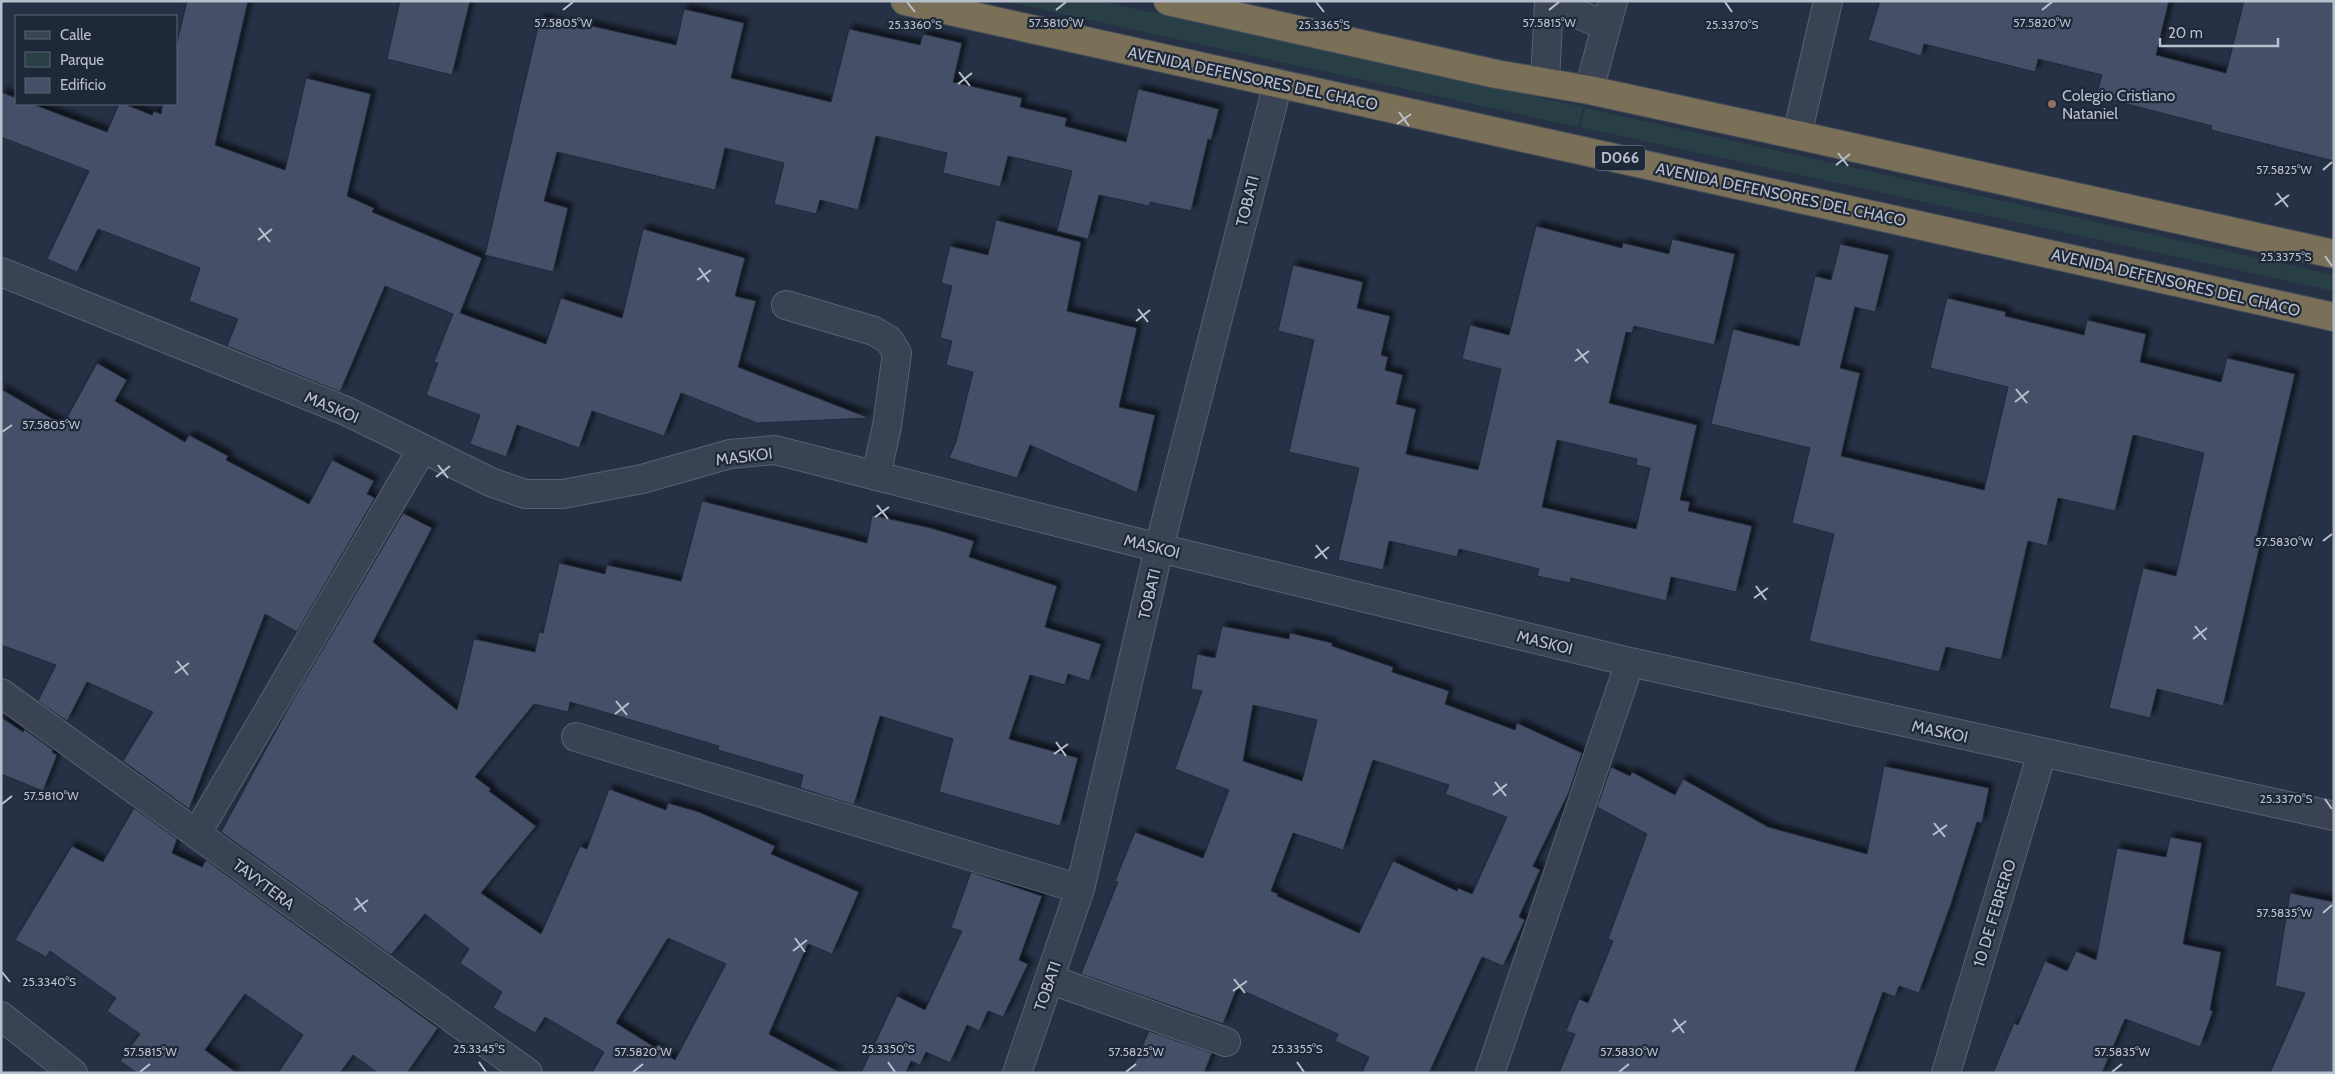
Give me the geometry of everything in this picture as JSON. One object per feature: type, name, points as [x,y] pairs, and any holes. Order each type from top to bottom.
[{"type":"highway","name":"AVENIDA DEFENSORES DEL CHACO","points":[[905,1],[2334,317]]},
{"type":"highway","points":[[1168,1],[1496,74],[1589,90],[1797,135],[2334,254]]},
{"type":"street","points":[[1797,135],[1828,1]]},
{"type":"street","points":[[1544,82],[1549,2],[1609,14],[1589,90]]},
{"type":"street","name":"TOBATI","points":[[1017,1073],[1080,889],[1160,548],[1278,83]]},
{"type":"street","name":"MASKOI","points":[[1,272],[346,412],[493,483],[525,494],[563,494],[642,479],[730,454],[775,450],[1160,548],[1630,662],[2334,816]]},
{"type":"street","points":[[786,305],[874,331],[889,340],[897,353],[887,426],[876,476]]},
{"type":"street","points":[[197,833],[422,449]]},
{"type":"street","points":[[1490,1073],[1630,662]]},
{"type":"street","name":"TAVYTERA","points":[[1,693],[528,1073]]},
{"type":"street","points":[[576,737],[1080,889]]},
{"type":"street","name":"10 DE FEBRERO","points":[[1946,1073],[2042,753]]},
{"type":"street","points":[[1049,979],[1226,1042]]},
{"type":"street","points":[[1,1016],[73,1073]]},
{"type":"green space","points":[[1003,1],[1100,1],[1583,107],[1578,127]]},
{"type":"green space","points":[[1585,108],[2334,275],[2334,291],[1580,127]]},
{"type":"building","points":[[187,1],[248,1],[215,145],[285,170],[306,78],[371,94],[347,196],[374,208],[372,212],[482,258],[460,313],[546,344],[561,298],[622,318],[643,229],[745,258],[735,296],[756,301],[738,367],[869,418],[757,423],[681,393],[664,436],[592,411],[579,448],[517,425],[506,457],[470,444],[480,415],[426,395],[438,363],[434,362],[453,314],[385,286],[340,392],[227,346],[238,319],[189,301],[200,268],[98,229],[77,272],[47,259],[89,171],[1,137],[1,92],[15,98],[15,105],[35,105],[107,132],[119,105],[127,105],[152,115],[154,111],[161,114],[163,105],[178,105],[178,39]]},
{"type":"building","points":[[400,1],[470,1],[452,75],[387,59]]},
{"type":"building","points":[[1880,1],[2169,1],[2156,55],[2226,73],[2244,1],[2334,1],[2334,161],[2211,130],[2212,126],[2096,96],[2102,75],[2038,59],[2035,72],[1924,44],[1921,56],[1868,40]]},
{"type":"building","points":[[684,9],[744,23],[731,78],[831,102],[849,29],[920,45],[923,34],[962,43],[953,82],[1022,98],[1020,107],[1067,118],[1065,126],[1126,142],[1138,89],[1219,109],[1211,140],[1208,139],[1191,211],[1150,202],[1149,206],[1099,195],[1088,239],[1057,231],[1072,171],[1008,156],[1000,187],[943,173],[947,153],[876,136],[858,210],[820,200],[816,214],[774,204],[784,163],[725,148],[715,190],[557,152],[544,201],[568,208],[553,272],[485,255],[540,18],[582,29],[583,24],[676,45]]},
{"type":"building","points":[[996,220],[1081,242],[1067,311],[1137,328],[1119,407],[1155,415],[1137,493],[1030,445],[1017,478],[949,458],[956,442],[973,372],[946,365],[952,341],[940,338],[952,286],[941,283],[950,246],[988,255]]},
{"type":"building","points":[[1536,226],[1622,248],[1623,243],[1669,254],[1672,239],[1735,254],[1714,345],[1634,326],[1632,333],[1626,332],[1609,403],[1697,425],[1680,500],[1690,502],[1688,511],[1752,526],[1736,592],[1671,577],[1666,601],[1571,578],[1570,583],[1537,576],[1539,569],[1459,549],[1457,557],[1389,541],[1383,570],[1338,560],[1359,468],[1289,452],[1314,340],[1278,331],[1293,265],[1363,282],[1357,308],[1390,316],[1381,355],[1388,357],[1385,370],[1403,375],[1396,404],[1416,409],[1406,454],[1478,470],[1501,369],[1462,359],[1470,325],[1509,335]],"holes":[[[1557,440],[1637,459],[1636,465],[1650,468],[1636,529],[1542,507]]]},
{"type":"building","points":[[1840,244],[1889,255],[1875,312],[1855,307],[1840,368],[1860,373],[1841,456],[1984,490],[2008,387],[1930,368],[1947,298],[2006,312],[2005,316],[2084,335],[2087,320],[2146,334],[2140,362],[2221,382],[2227,358],[2295,374],[2255,544],[2260,545],[2223,706],[2157,689],[2150,718],[2109,708],[2143,568],[2176,576],[2204,453],[2133,435],[2115,511],[2058,498],[2047,546],[2028,541],[2001,660],[1946,647],[1939,672],[1809,641],[1834,534],[1792,523],[1810,448],[1711,424],[1733,329],[1799,346],[1815,276],[1831,280]]},
{"type":"building","points":[[97,363],[127,380],[115,401],[185,442],[189,435],[228,456],[226,460],[309,504],[332,460],[374,481],[367,494],[375,498],[297,632],[265,614],[189,809],[123,761],[153,712],[87,682],[67,721],[38,701],[56,665],[1,645],[1,389],[63,425]]},
{"type":"building","points":[[702,501],[867,543],[872,515],[931,528],[974,541],[969,557],[1057,586],[1045,627],[1101,644],[1089,681],[1068,674],[1065,685],[1030,675],[1009,739],[1078,758],[1060,826],[939,792],[953,739],[880,716],[854,805],[800,788],[803,775],[718,750],[719,746],[570,702],[568,712],[534,704],[475,777],[491,789],[489,791],[536,826],[481,893],[541,934],[580,846],[587,849],[609,789],[666,810],[668,803],[699,812],[775,846],[771,854],[859,892],[832,954],[808,944],[769,1034],[841,1073],[592,1073],[604,1052],[545,1017],[535,1033],[493,1008],[502,992],[460,963],[469,949],[425,914],[391,955],[221,832],[291,703],[403,513],[432,528],[373,642],[457,710],[474,639],[535,652],[539,632],[543,633],[559,563],[605,574],[607,565],[681,581]],"holes":[[[668,938],[726,964],[675,1060],[616,1023]]]},
{"type":"building","points":[[1222,626],[1289,639],[1290,633],[1332,643],[1332,646],[1393,667],[1392,672],[1449,691],[1445,704],[1515,730],[1517,723],[1582,753],[1569,792],[1533,866],[1540,870],[1519,917],[1525,920],[1503,966],[1482,957],[1429,1073],[1362,1073],[1369,1057],[1335,1041],[1338,1034],[1237,988],[1223,1024],[1081,974],[1118,882],[1115,881],[1135,832],[1203,858],[1229,790],[1175,769],[1202,691],[1191,689],[1197,654],[1215,658]],"holes":[[[1253,705],[1317,720],[1302,781],[1243,761]],[[1373,760],[1449,785],[1445,794],[1507,817],[1472,894],[1458,888],[1457,891],[1393,861],[1359,933],[1277,896],[1278,894],[1271,891],[1293,833],[1343,850]]]},
{"type":"building","points":[[1,717],[23,732],[24,729],[57,755],[43,791],[1,774]]},
{"type":"building","points":[[1884,766],[1989,788],[1982,823],[1977,822],[1951,904],[1919,993],[1899,986],[1895,997],[1883,992],[1854,1073],[1559,1073],[1575,1034],[1566,1031],[1579,999],[1588,1003],[1613,941],[1608,939],[1647,834],[1597,807],[1611,767],[1630,776],[1632,772],[1675,795],[1683,779],[1768,827],[1867,854]]},
{"type":"building","points":[[134,808],[177,839],[172,853],[202,867],[206,860],[438,1028],[407,1073],[378,1073],[353,1055],[340,1073],[278,1073],[303,1035],[245,994],[205,1050],[237,1073],[137,1073],[120,1061],[140,1034],[107,1011],[116,998],[50,951],[46,957],[15,940],[72,846],[103,862]]},
{"type":"building","points":[[2170,837],[2202,843],[2183,944],[2221,952],[2210,1010],[2213,1011],[2200,1047],[2125,1019],[2102,1073],[1993,1073],[2014,1023],[2018,1025],[2045,961],[2067,971],[2076,951],[2096,960],[2117,848],[2166,857]]},
{"type":"building","points":[[971,872],[1042,896],[1019,960],[1028,964],[1003,1017],[988,1011],[979,1031],[967,1025],[950,1063],[926,1052],[920,1065],[911,1061],[906,1073],[861,1073],[897,996],[925,1010],[962,931],[951,928]]},
{"type":"building","points":[[2290,893],[2334,902],[2334,1073],[2270,1073],[2305,993],[2275,986]]},
{"type":"building","points":[[1149,1031],[1212,1053],[1204,1073],[1130,1073]]},
{"type":"place","name":"Colegio Cristiano Nataniel","points":[[2052,104]]}]
